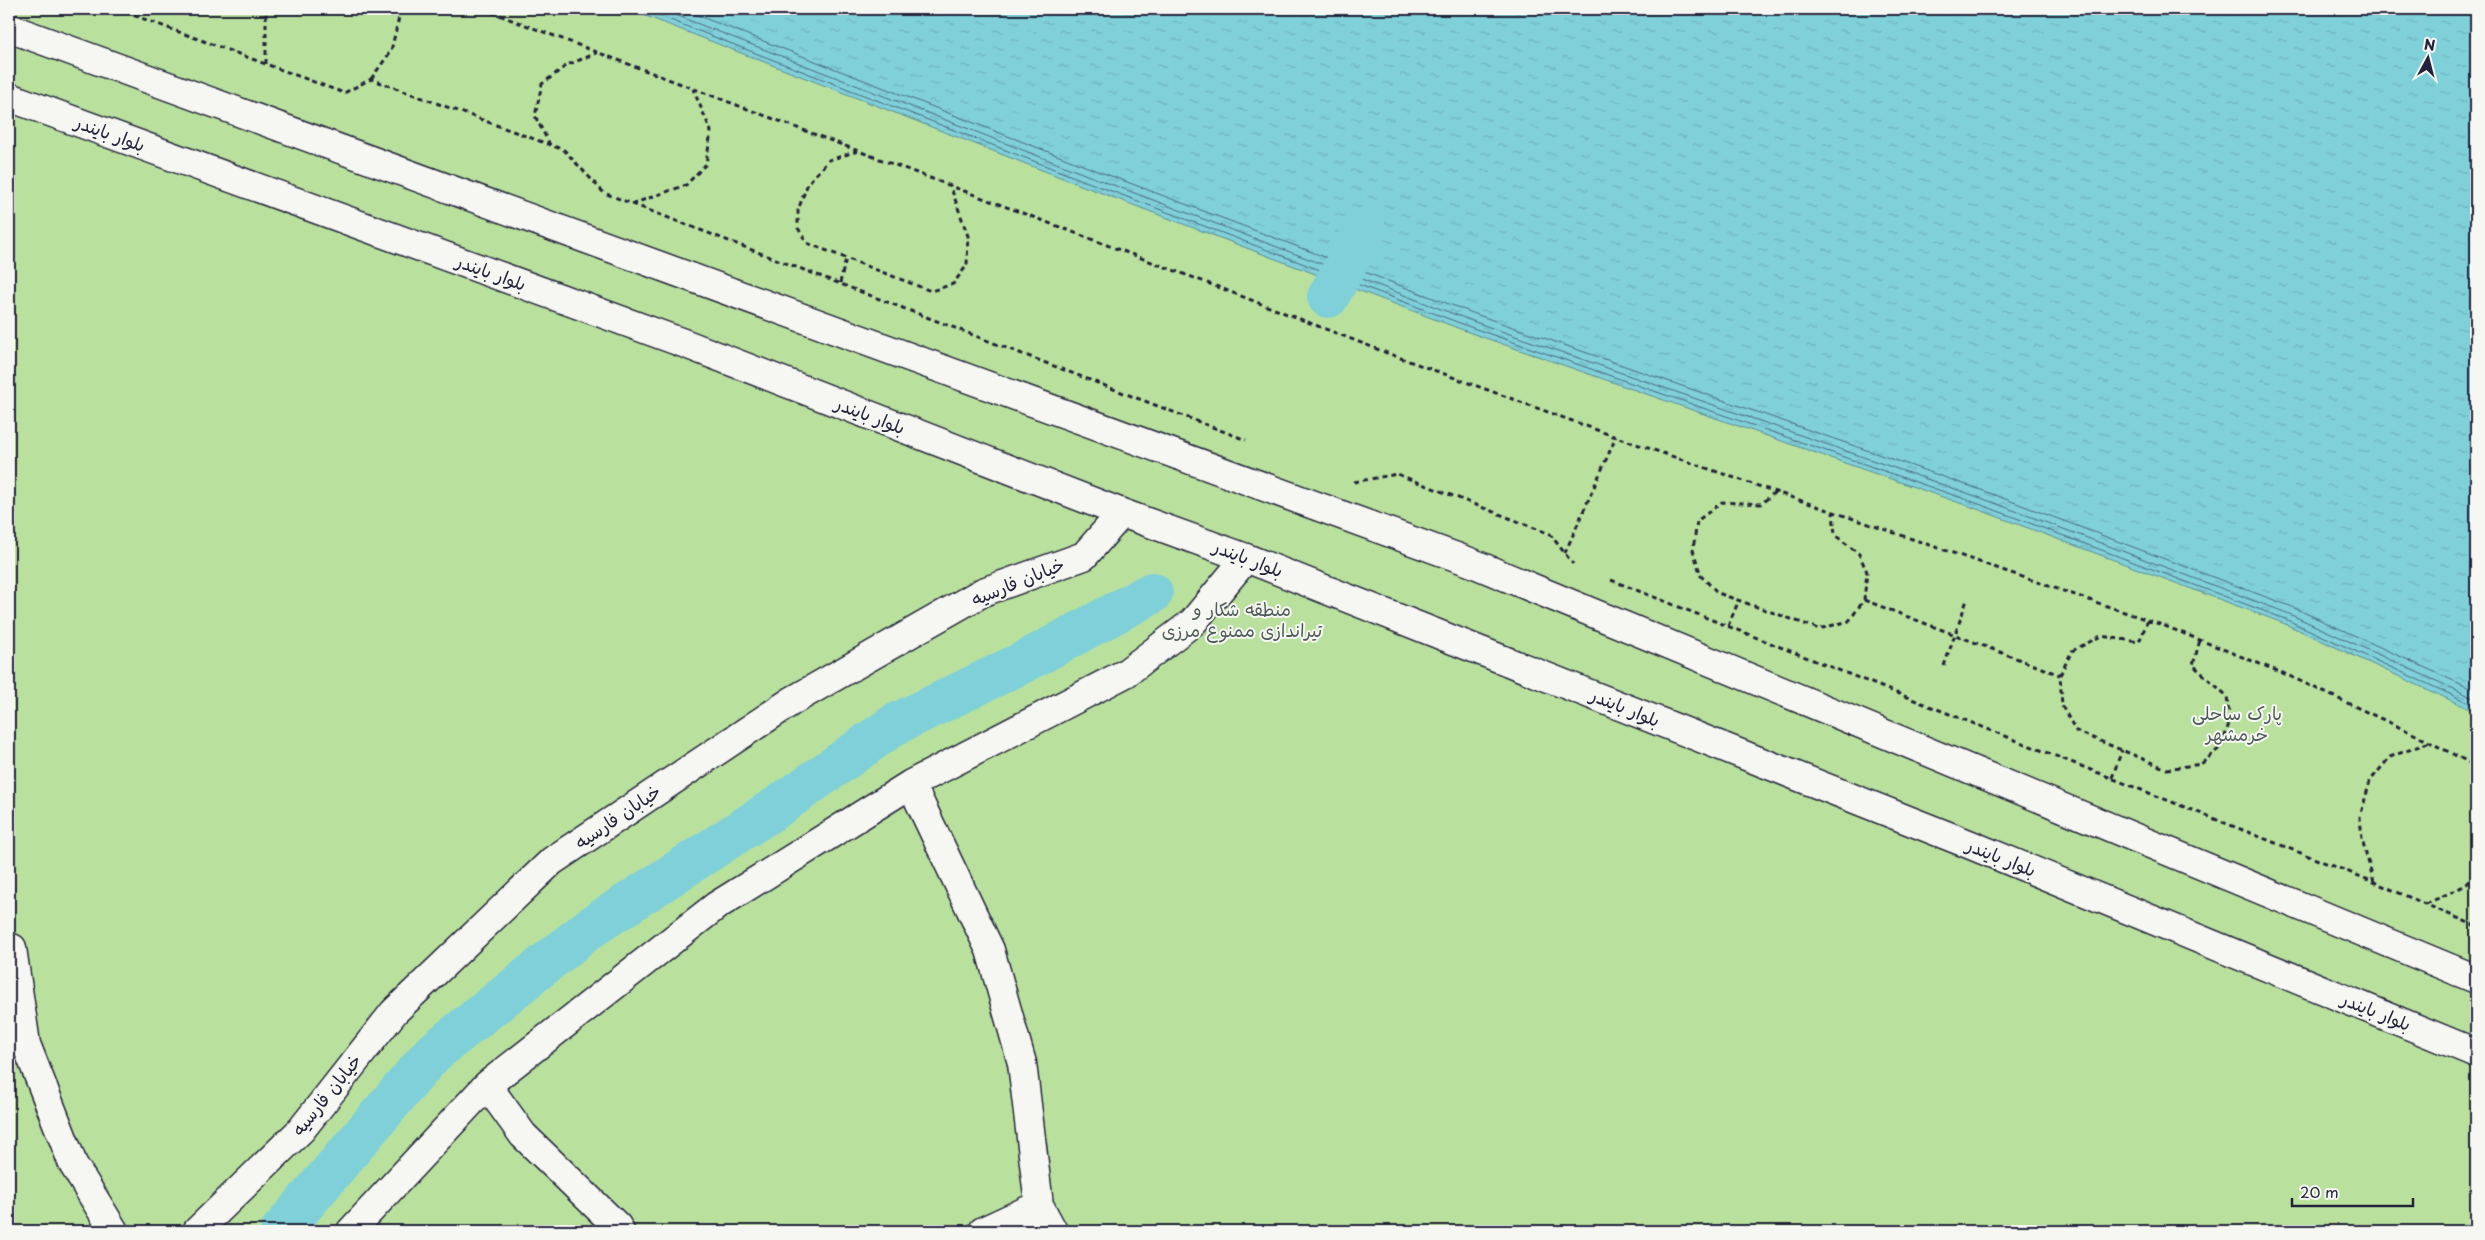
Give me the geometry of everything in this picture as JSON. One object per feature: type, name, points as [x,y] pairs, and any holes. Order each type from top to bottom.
[{"type":"street","points":[[9,28],[1470,562],[2476,979]]},
{"type":"street","name":"بلوار بایندر","points":[[9,97],[686,344],[1122,513],[1246,558],[1971,845],[2476,1053]]},
{"type":"street","name":"خیابان فارسیه","points":[[197,1231],[301,1130],[394,1012],[552,861],[801,696],[983,592],[1084,556],[1122,513]]},
{"type":"street","points":[[351,1231],[487,1085],[716,906],[911,784],[1126,673],[1194,622],[1246,558]]},
{"type":"street","points":[[911,784],[990,950],[1022,1063],[1039,1205],[1054,1231]]},
{"type":"street","points":[[12,948],[26,1044],[73,1164],[114,1231]]},
{"type":"street","points":[[487,1085],[523,1134],[618,1226],[620,1231]]},
{"type":"street","points":[[983,1231],[1039,1205]]},
{"type":"path","points":[[117,9],[344,94],[371,79],[391,51],[401,9]]},
{"type":"path","points":[[266,9],[266,64]]},
{"type":"path","points":[[483,9],[1388,353],[1616,437],[2148,620],[2285,674],[2430,742],[2476,766]]},
{"type":"path","points":[[550,145],[535,116],[542,84],[567,65],[598,53]]},
{"type":"path","points":[[371,79],[564,150],[604,193],[1247,440]]},
{"type":"path","points":[[632,204],[686,185],[706,164],[712,131],[693,88]]},
{"type":"path","points":[[858,151],[829,160],[808,183],[798,210],[798,228],[807,243],[931,291],[953,284],[967,264],[968,236],[950,185]]},
{"type":"path","points":[[840,284],[846,258]]},
{"type":"path","points":[[1564,554],[1616,437]]},
{"type":"path","points":[[1345,478],[1354,482],[1397,474],[1550,534],[1571,564],[1580,567]]},
{"type":"path","points":[[1774,492],[1761,504],[1722,502],[1697,521],[1693,550],[1701,576],[1718,593],[1819,629],[1850,621],[1864,600],[1867,572],[1859,554],[1835,535],[1833,512]]},
{"type":"path","points":[[1608,578],[2374,882],[2476,926]]},
{"type":"path","points":[[1728,626],[1739,600]]},
{"type":"path","points":[[1864,600],[2060,675]]},
{"type":"path","points":[[1944,666],[1968,600]]},
{"type":"path","points":[[2148,620],[2139,642],[2101,636],[2072,651],[2060,675],[2062,706],[2076,730],[2168,769],[2201,764],[2222,746],[2230,720],[2227,696],[2193,665],[2200,640]]},
{"type":"path","points":[[2374,882],[2362,839],[2360,817],[2370,781],[2390,757],[2430,742]]},
{"type":"path","points":[[2112,778],[2122,750]]},
{"type":"path","points":[[2425,904],[2466,885],[2476,874]]},
{"type":"green space","name":"منطقه شکار و تیراندازی ممنوع مرزی","points":[[9,9],[2476,9],[2476,1231],[9,1231]]},
{"type":"water","points":[[628,9],[2476,9],[2476,712],[2283,623],[1977,509],[1471,333],[1083,186]]},
{"type":"waterway","points":[[1328,297],[1365,230]]},
{"type":"waterway","points":[[281,1231],[432,1054],[590,928],[777,807],[894,725],[1026,661],[1152,593]]},
{"type":"park label","name":"پارک ساحلی خرمشهر","points":[[2237,724]]}]
